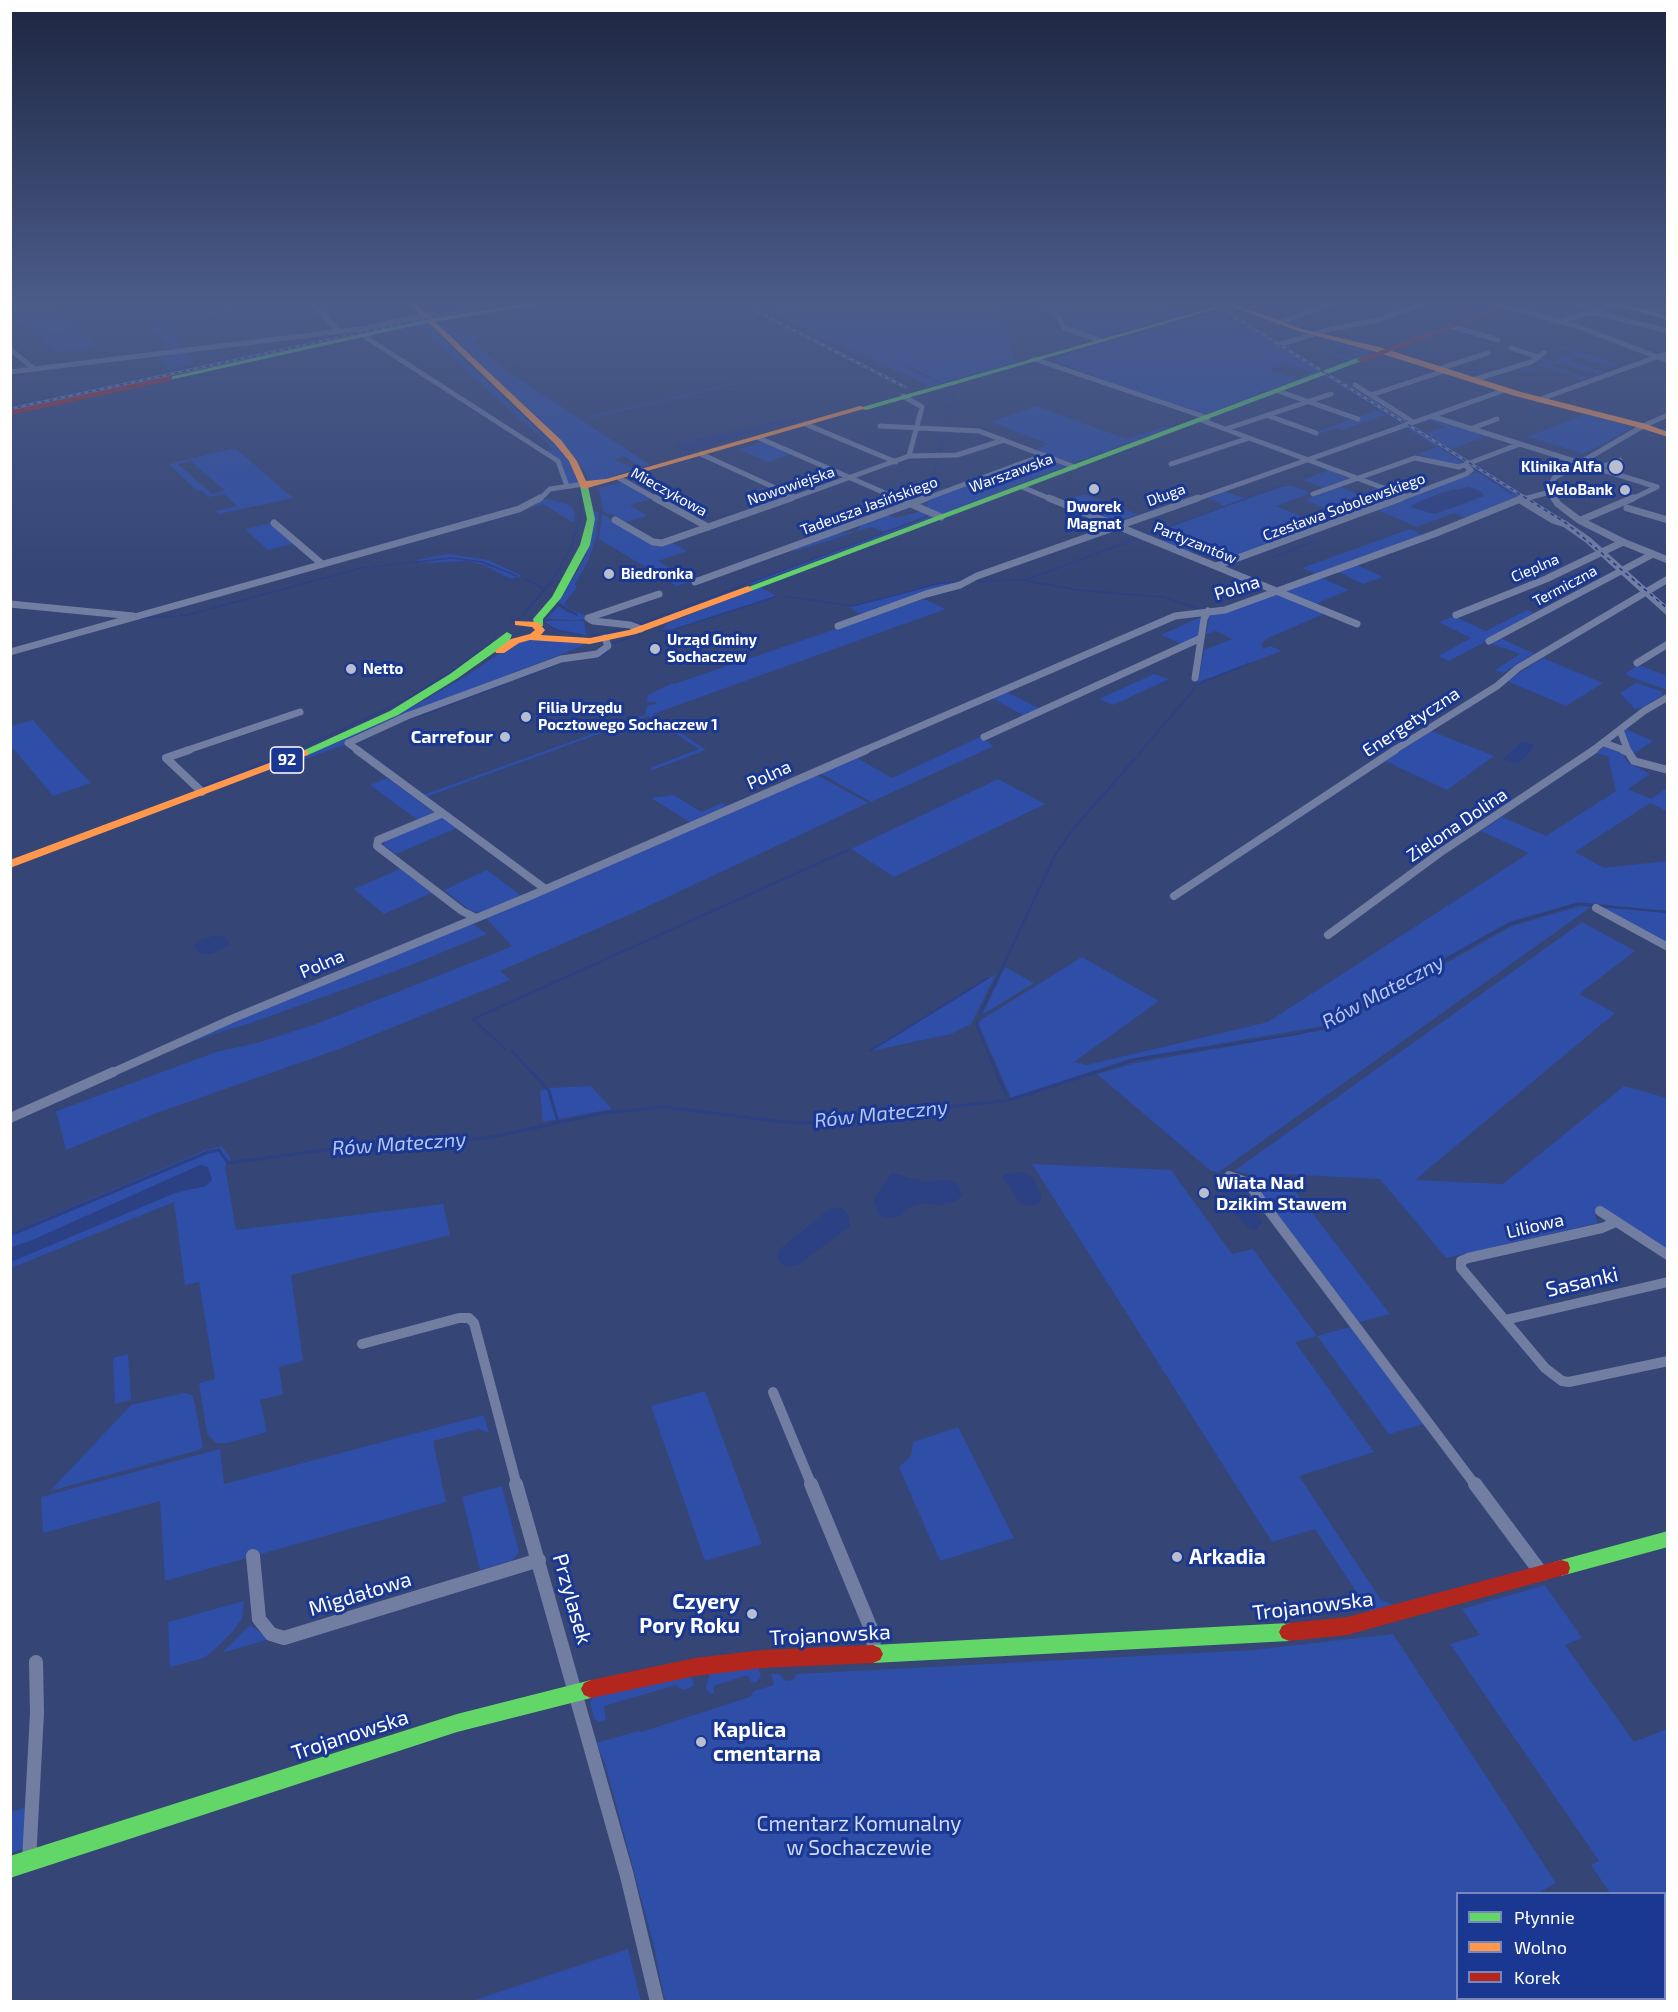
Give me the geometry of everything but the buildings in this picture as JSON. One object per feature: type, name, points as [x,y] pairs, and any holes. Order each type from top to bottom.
[{"type":"street","points":[[10,413],[87,396]]},
{"type":"street","points":[[457,396],[558,461],[567,486]]},
{"type":"street","name":"92","points":[[10,864],[314,750],[458,680],[515,640],[533,632],[538,619],[556,598],[581,555],[590,527],[589,512],[584,484],[573,461],[561,445],[511,396]]},
{"type":"street","points":[[10,652],[519,509],[536,502],[550,489],[619,478],[903,396],[921,406],[909,456],[957,455],[1004,440]]},
{"type":"street","points":[[1139,396],[1405,496]]},
{"type":"street","name":"Warszawska","points":[[533,632],[599,644],[1265,396]]},
{"type":"street","points":[[1292,396],[1358,419]]},
{"type":"street","points":[[1226,429],[1326,396]]},
{"type":"street","points":[[1372,396],[1413,422]]},
{"type":"street","name":"Długa","points":[[838,626],[926,594],[960,585],[977,576],[1488,396]]},
{"type":"street","points":[[1524,396],[1643,426],[1668,435]]},
{"type":"street","points":[[1538,400],[1549,396]]},
{"type":"street","points":[[1668,414],[1554,478],[1550,483],[1550,492],[1558,504],[1580,520],[1603,533],[1668,560]]},
{"type":"street","points":[[1269,416],[1316,433]]},
{"type":"street","points":[[1431,416],[1657,487],[1590,519],[1580,520]]},
{"type":"street","points":[[1470,429],[1497,418]]},
{"type":"street","points":[[805,424],[896,462]]},
{"type":"street","points":[[880,426],[975,430],[1075,467]]},
{"type":"street","points":[[759,438],[940,517]]},
{"type":"street","points":[[1171,464],[1249,438]]},
{"type":"street","points":[[1313,494],[1418,458],[1449,466],[1465,465],[1520,444]]},
{"type":"street","points":[[1596,469],[1620,460],[1598,453]]},
{"type":"street","points":[[700,454],[795,497]]},
{"type":"street","name":"Tadeusza Jasińskiego","points":[[695,582],[1044,455]]},
{"type":"street","name":"Nowowiejska","points":[[615,520],[656,543],[851,478],[909,456]]},
{"type":"street","name":"Czesława Sobolewskiego","points":[[1216,566],[1470,473],[1471,470],[1465,465]]},
{"type":"street","name":"Mieczykowa","points":[[619,478],[708,527]]},
{"type":"street","name":"Partyzantów","points":[[1022,487],[1357,624]]},
{"type":"street","name":"Polna","points":[[10,1118],[244,1013],[476,918],[1175,616],[1225,610],[1539,493],[1550,492]]},
{"type":"street","points":[[1520,500],[1553,520],[1565,524],[1588,540],[1668,612]]},
{"type":"street","points":[[1627,508],[1668,520]]},
{"type":"street","name":"92","points":[[394,712],[454,676],[505,640],[507,628],[529,618],[559,581],[578,546],[589,512]]},
{"type":"street","points":[[274,523],[322,564]]},
{"type":"street","points":[[1588,540],[1603,533]]},
{"type":"street","name":"Cieplna","points":[[1456,615],[1537,583],[1623,542]]},
{"type":"street","name":"Termiczna","points":[[1489,641],[1653,554]]},
{"type":"street","name":"Energetyczna","points":[[1174,896],[1427,729],[1497,686],[1512,672],[1668,579]]},
{"type":"street","points":[[646,627],[593,621],[588,618],[659,594]]},
{"type":"street","points":[[10,604],[135,617]]},
{"type":"street","points":[[1195,678],[1204,618],[1208,611]]},
{"type":"street","points":[[518,623],[533,632]]},
{"type":"street","points":[[507,635],[533,632]]},
{"type":"street","points":[[984,737],[1201,638]]},
{"type":"street","points":[[544,888],[348,743],[407,716],[561,659],[592,655],[599,644]]},
{"type":"street","points":[[1637,663],[1668,644]]},
{"type":"street","name":"Zielona Dolina","points":[[1328,935],[1441,852],[1604,743],[1644,711],[1667,697]]},
{"type":"street","points":[[202,792],[166,758],[300,712]]},
{"type":"street","points":[[1620,730],[1628,752],[1635,762],[1668,770]]},
{"type":"street","points":[[1604,743],[1628,752]]},
{"type":"street","points":[[441,814],[378,840],[377,846],[462,911],[476,918]]},
{"type":"street","points":[[1596,908],[1668,947]]},
{"type":"street","points":[[1229,1176],[1248,1183],[1542,1574]]},
{"type":"street","points":[[1600,1211],[1668,1255]]},
{"type":"street","name":"Liliowa","points":[[1505,1320],[1461,1268],[1461,1261],[1602,1228],[1616,1221]]},
{"type":"street","name":"Sasanki","points":[[1505,1320],[1668,1282]]},
{"type":"street","name":"Przylasek","points":[[362,1344],[459,1318],[469,1318],[474,1323],[519,1495],[627,1876],[657,2001]]},
{"type":"street","points":[[1505,1320],[1545,1368],[1556,1378],[1569,1382],[1668,1361]]},
{"type":"street","points":[[773,1392],[874,1636],[873,1653]]},
{"type":"street","name":"Trojanowska","points":[[10,1866],[457,1724],[635,1677],[762,1659],[1301,1632],[1347,1626],[1386,1618],[1668,1539]]},
{"type":"street","name":"Migdałowa","points":[[253,1556],[259,1619],[271,1634],[284,1638],[539,1560]]},
{"type":"street","points":[[29,1860],[38,1713],[36,1662]]},
{"type":"green space","points":[[495,396],[502,396],[552,444],[555,444],[570,463],[579,483],[568,483],[561,462],[546,451],[552,450]]},
{"type":"green space","points":[[514,396],[545,396],[650,465],[640,467],[624,456],[614,459],[634,469],[603,480],[589,481],[573,455],[558,437]]},
{"type":"green space","points":[[680,396],[685,396],[594,417],[591,416]]},
{"type":"green space","points":[[1151,396],[1255,396],[1206,414]]},
{"type":"green space","points":[[1356,396],[1361,396],[1405,423],[1401,425],[1385,415],[1342,430],[1337,428],[1318,434],[1316,432],[1378,410]]},
{"type":"green space","points":[[1036,406],[1126,439],[1164,427],[1172,427],[1073,463],[1034,450],[1049,444],[991,422]]},
{"type":"green space","points":[[1585,414],[1633,427],[1584,454],[1528,437]]},
{"type":"green space","points":[[1431,418],[1489,435],[1452,449],[1426,433],[1445,427],[1426,419]]},
{"type":"green space","points":[[1409,426],[1468,463],[1450,466],[1418,454],[1437,447],[1405,427]]},
{"type":"green space","points":[[763,442],[791,454],[768,462],[739,449]]},
{"type":"green space","points":[[235,448],[293,498],[219,514],[216,511],[237,506],[225,494],[209,497],[201,490],[197,491],[169,464]],"holes":[[[191,461],[225,491],[212,494],[178,464]]]},
{"type":"green space","points":[[1031,461],[1045,467],[1057,462],[1067,466],[944,513],[935,513],[918,505],[925,499],[924,507],[926,508],[929,498]]},
{"type":"green space","points":[[1470,464],[1523,498],[1469,519],[1454,513],[1417,527],[1375,509],[1476,472]],"holes":[[[1454,489],[1470,502],[1434,514],[1412,507],[1412,505]]]},
{"type":"green space","points":[[1329,470],[1348,479],[1324,488],[1303,480]]},
{"type":"green space","points":[[622,482],[652,499],[630,505],[647,516],[623,523],[617,516],[603,512],[599,488]]},
{"type":"green space","points":[[1290,485],[1311,493],[1276,506],[1318,525],[1230,558],[1204,547],[1189,552],[1162,541],[1178,535],[1167,530],[1149,536],[1145,535],[1224,506],[1207,497],[1225,491],[1244,498]]},
{"type":"green space","points":[[1340,487],[1360,495],[1324,508],[1305,500]]},
{"type":"green space","points":[[1377,488],[1394,497],[1379,503],[1360,495]]},
{"type":"green space","points":[[1084,494],[1139,515],[1114,522],[1064,501]]},
{"type":"green space","points":[[545,499],[571,505],[575,514],[574,523],[543,504],[530,508]]},
{"type":"green space","points":[[923,511],[926,515],[924,517],[886,532],[871,527],[796,551],[792,549],[836,534],[856,531],[860,527],[858,524],[886,514],[896,518]]},
{"type":"green space","points":[[594,512],[599,512],[596,538],[588,561],[575,584],[577,587],[564,604],[588,616],[576,620],[546,619],[559,606],[568,613],[578,614],[557,601],[587,553],[593,529]]},
{"type":"green space","points":[[602,514],[656,546],[671,542],[687,551],[658,561],[692,581],[677,586],[599,539]]},
{"type":"green space","points":[[928,515],[933,515],[933,517],[753,584],[750,583],[926,518]]},
{"type":"green space","points":[[272,523],[295,543],[268,550],[245,529]]},
{"type":"green space","points":[[1410,529],[1425,536],[1318,574],[1302,568]]},
{"type":"green space","points":[[448,554],[488,560],[522,576],[511,579],[484,565],[467,561],[420,563],[417,560]]},
{"type":"green space","points":[[1357,565],[1383,577],[1363,584],[1341,573],[1334,573]]},
{"type":"green space","points":[[1322,578],[1349,590],[1313,605],[1286,593],[1286,590]]},
{"type":"green space","points":[[964,582],[862,615],[849,607],[940,584]]},
{"type":"green space","points":[[760,587],[776,596],[674,629],[662,630],[668,623]]},
{"type":"green space","points":[[1276,593],[1326,613],[1266,639],[1261,644],[1263,649],[1270,646],[1282,651],[1198,682],[1204,650],[1232,639],[1216,631],[1206,634],[1210,614]]},
{"type":"green space","points":[[924,599],[946,609],[653,714],[706,750],[653,770],[650,768],[699,749],[648,716],[423,798],[423,795],[645,715],[647,706],[656,704],[656,702],[647,702],[648,695],[673,683]]},
{"type":"green space","points":[[1527,610],[1538,614],[1449,661],[1438,656],[1471,638],[1439,622],[1454,616],[1486,631]]},
{"type":"green space","points":[[1203,616],[1199,636],[1182,644],[1161,635]]},
{"type":"green space","points":[[545,621],[582,621],[587,636],[556,629],[547,625]]},
{"type":"green space","points":[[537,638],[585,642],[582,646],[547,660],[397,717],[350,738],[344,745],[283,767],[416,705],[466,676],[512,645]]},
{"type":"green space","points":[[1500,638],[1535,653],[1503,673],[1495,670],[1520,654],[1490,643]]},
{"type":"green space","points":[[1544,657],[1603,683],[1566,706],[1507,681]]},
{"type":"green space","points":[[1639,665],[1667,676],[1667,690],[1628,676],[1626,673]]},
{"type":"green space","points":[[1154,674],[1169,679],[1113,705],[1099,699]]},
{"type":"green space","points":[[1636,683],[1661,691],[1663,695],[1644,707],[1635,709],[1620,693]]},
{"type":"green space","points":[[1007,692],[1040,709],[1025,716],[992,698]]},
{"type":"green space","points":[[33,720],[91,783],[53,796],[11,746],[11,726]]},
{"type":"green space","points":[[1625,729],[1653,741],[1633,754],[1623,731]]},
{"type":"green space","points":[[1431,731],[1494,756],[1447,790],[1385,761]]},
{"type":"green space","points":[[980,737],[994,746],[871,802],[820,773],[857,758],[892,778]]},
{"type":"green space","points":[[1605,746],[1622,751],[1627,762],[1650,774],[1628,789],[1651,799],[1667,788],[1667,811],[1650,803],[1575,852],[1604,868],[1667,861],[1667,911],[1579,902],[1509,922],[1324,1026],[1129,1059],[1011,1098],[979,1025],[981,1020],[1082,957],[1159,1001],[1074,1062],[1087,1065],[1268,1022],[1529,853],[1481,831],[1502,817],[1546,836],[1616,791],[1608,756],[1595,753]]},
{"type":"green space","points":[[817,775],[868,803],[640,910],[500,971],[510,980],[339,1049],[154,1114],[66,1150],[57,1114],[54,1112],[216,1052],[257,1043],[316,1024],[501,951],[512,946],[485,917]]},
{"type":"green space","points":[[387,778],[435,813],[418,820],[370,785]]},
{"type":"green space","points":[[998,779],[1045,804],[894,877],[851,849]]},
{"type":"green space","points":[[674,795],[701,812],[722,803],[727,806],[690,822],[651,798]]},
{"type":"green space","points":[[442,817],[457,828],[396,854],[383,845],[386,840]]},
{"type":"green space","points":[[400,869],[431,893],[384,914],[354,889]]},
{"type":"green space","points":[[487,870],[523,897],[480,912],[471,911],[444,890]]},
{"type":"green space","points":[[1580,906],[1591,907],[1219,1172],[1211,1171],[1097,1074],[1135,1063],[1329,1029],[1512,926]]},
{"type":"green space","points":[[1597,907],[1667,913],[1667,946]]},
{"type":"green space","points":[[472,921],[487,934],[406,967],[147,1058]]},
{"type":"green space","points":[[1582,922],[1635,951],[1579,994],[1615,1013],[1415,1180],[1503,1184],[1624,1086],[1667,1098],[1667,1250],[1603,1209],[1595,1215],[1598,1223],[1446,1258],[1380,1179],[1282,1174],[1390,1314],[1359,1322],[1251,1179],[1246,1173],[1234,1171]]},
{"type":"green space","points":[[1005,967],[1034,983],[982,1015]]},
{"type":"green space","points":[[996,974],[971,1024],[951,1034],[871,1051]]},
{"type":"green space","points":[[591,1086],[612,1109],[543,1122],[540,1091],[549,1088]]},
{"type":"green space","points":[[222,1146],[231,1159],[225,1166],[236,1230],[443,1204],[450,1235],[291,1275],[303,1361],[279,1367],[283,1394],[260,1400],[267,1432],[227,1443],[216,1443],[207,1434],[199,1383],[215,1379],[199,1282],[185,1285],[174,1202],[11,1268],[10,1233],[206,1150]]},
{"type":"green space","points":[[1032,1164],[1171,1170],[1232,1254],[1253,1249],[1317,1336],[1295,1342],[1374,1452],[1299,1476],[1381,1600],[1394,1605],[1369,1611],[1315,1529],[1272,1542]]},
{"type":"green space","points":[[1350,1327],[1424,1424],[1389,1434],[1317,1336]]},
{"type":"green space","points":[[128,1354],[131,1400],[115,1404],[113,1358]]},
{"type":"green space","points":[[705,1391],[762,1544],[705,1561],[651,1406]]},
{"type":"green space","points":[[184,1393],[192,1395],[194,1400],[203,1447],[199,1450],[50,1491],[131,1405]]},
{"type":"green space","points":[[484,1415],[489,1433],[478,1429],[433,1441],[446,1502],[165,1581],[160,1501],[43,1533],[41,1497],[220,1449],[224,1484]]},
{"type":"green space","points":[[958,1427],[1014,1538],[940,1561],[899,1467],[911,1456],[913,1442]]},
{"type":"green space","points":[[502,1486],[519,1552],[512,1561],[480,1570],[462,1497]]},
{"type":"green space","points":[[1545,1585],[1582,1638],[1565,1645],[1634,1742],[1667,1729],[1667,1976],[1666,1892],[1609,1892],[1591,1865],[1599,1861],[1450,1644],[1480,1635],[1462,1609]]},
{"type":"green space","points":[[244,1601],[242,1618],[234,1630],[216,1648],[204,1658],[170,1667],[168,1622]]},
{"type":"green space","points":[[250,1625],[270,1639],[222,1653]]},
{"type":"green space","name":"Cmentarz Komunalny w Sochaczewie","points":[[1393,1634],[1556,1883],[1540,1892],[1456,1892],[1456,2000],[1560,2001],[665,2001],[653,1942],[605,1763],[596,1743],[641,1732],[750,1697],[754,1691],[774,1685],[771,1674],[779,1674],[786,1681],[793,1680],[797,1674],[1254,1650]]},
{"type":"green space","points":[[758,1667],[761,1676],[757,1682],[751,1683],[748,1675],[713,1686],[715,1695],[708,1692],[706,1686],[710,1673]]},
{"type":"green space","points":[[691,1677],[694,1685],[690,1688],[683,1690],[676,1685],[604,1706],[606,1720],[598,1722],[594,1718],[590,1702],[599,1691]]},
{"type":"green space","points":[[27,1807],[25,1848],[11,1853],[11,1812]]},
{"type":"green space","points":[[628,1949],[641,2001],[472,2001]]},
{"type":"shaded area","points":[[792,417],[798,420],[687,452],[674,445]]},
{"type":"shaded area","points":[[1469,487],[1482,492],[1484,496],[1434,514],[1411,507],[1443,492]]},
{"type":"shaded area","points":[[1522,742],[1534,745],[1525,758],[1517,763],[1503,759]]},
{"type":"shaded area","points":[[216,935],[225,937],[230,945],[211,954],[200,953],[197,950],[194,945],[199,941]]},
{"type":"shaded area","points":[[200,1165],[208,1167],[212,1180],[206,1186],[175,1193],[11,1262],[11,1247],[30,1241]]},
{"type":"shaded area","points":[[1020,1172],[1033,1177],[1042,1197],[1038,1204],[1030,1206],[1020,1203],[1003,1177],[1005,1174]]},
{"type":"shaded area","points":[[892,1173],[925,1182],[945,1180],[956,1182],[963,1196],[953,1202],[938,1205],[923,1203],[910,1207],[900,1216],[890,1218],[879,1215],[874,1199]]},
{"type":"shaded area","points":[[1230,1185],[1241,1194],[1262,1222],[1256,1230],[1250,1229],[1226,1204],[1225,1202],[1230,1200],[1220,1187]]},
{"type":"shaded area","points":[[842,1208],[848,1214],[850,1226],[798,1265],[786,1267],[777,1259],[779,1250],[830,1209]]},
{"type":"waterway","points":[[10,406],[57,396]]},
{"type":"waterway","points":[[10,410],[75,396]]},
{"type":"waterway","points":[[945,427],[954,396]]},
{"type":"waterway","points":[[1357,396],[1400,423]]},
{"type":"waterway","points":[[940,454],[945,430]]},
{"type":"waterway","points":[[1437,445],[1464,463]]},
{"type":"waterway","points":[[929,494],[938,457]]},
{"type":"waterway","points":[[1473,468],[1511,493]]},
{"type":"waterway","points":[[1146,535],[1278,487]]},
{"type":"waterway","points":[[572,546],[581,512],[579,489]]},
{"type":"waterway","points":[[751,582],[926,517],[928,516],[925,512]]},
{"type":"waterway","points":[[1026,580],[1138,538]]},
{"type":"waterway","points":[[1274,557],[1314,541]]},
{"type":"waterway","points":[[523,615],[552,581],[571,548]]},
{"type":"waterway","points":[[374,567],[451,558],[482,562],[517,576]]},
{"type":"waterway","points":[[141,618],[187,615],[365,567]]},
{"type":"waterway","points":[[526,579],[544,589]]},
{"type":"waterway","points":[[974,581],[1021,580],[1078,590],[1163,597],[1202,610]]},
{"type":"waterway","points":[[783,596],[853,606],[941,583],[962,582]]},
{"type":"waterway","points":[[640,624],[746,584]]},
{"type":"waterway","points":[[658,631],[672,630],[775,597]]},
{"type":"waterway","points":[[559,605],[577,615]]},
{"type":"waterway","points":[[511,621],[520,618]]},
{"type":"waterway","points":[[544,622],[556,630],[582,635]]},
{"type":"waterway","points":[[630,622],[642,623]]},
{"type":"waterway","points":[[592,635],[631,628]]},
{"type":"waterway","points":[[615,643],[641,633]]},
{"type":"waterway","points":[[466,661],[492,642]]},
{"type":"waterway","points":[[581,659],[598,657],[608,652]]},
{"type":"waterway","points":[[1196,685],[1248,664]]},
{"type":"waterway","points":[[295,751],[404,701],[461,665]]},
{"type":"waterway","points":[[520,678],[553,666]]},
{"type":"waterway","points":[[1141,751],[1193,691],[1197,678]]},
{"type":"waterway","points":[[420,716],[505,684]]},
{"type":"waterway","points":[[202,787],[299,750]]},
{"type":"waterway","points":[[1138,755],[1142,750]]},
{"type":"waterway","points":[[980,1015],[1056,853],[1074,828],[1135,759]]},
{"type":"waterway","points":[[505,1049],[473,1019],[848,850]]},
{"type":"waterway","name":"Rów Mateczny","points":[[1091,1074],[1137,1059],[1297,1034],[1326,1027],[1509,924],[1577,904],[1594,905]]},
{"type":"waterway","name":"Rów Mateczny","points":[[1600,906],[1668,912]]},
{"type":"waterway","points":[[870,1051],[988,978]]},
{"type":"waterway","points":[[977,1020],[977,1027],[997,1074]]},
{"type":"waterway","points":[[512,1051],[533,1074]]},
{"type":"waterway","points":[[532,1072],[549,1091],[558,1122]]},
{"type":"waterway","points":[[996,1072],[1006,1095]]},
{"type":"waterway","name":"Rów Mateczny","points":[[10,1235],[208,1152],[219,1150],[228,1163],[325,1150],[426,1144],[492,1137],[603,1113],[665,1107],[784,1122],[813,1123],[1009,1100],[1096,1072]]},
{"type":"railway","points":[[10,409],[70,396]]},
{"type":"railway","points":[[1362,396],[1566,523],[1668,609]]},
{"type":"traffic: fast","points":[[863,408],[906,396]]},
{"type":"traffic: fast","points":[[748,589],[1264,396]]},
{"type":"traffic: fast","points":[[538,626],[538,619],[556,598],[585,545],[591,519],[584,486]]},
{"type":"traffic: fast","points":[[304,753],[394,713],[454,676],[505,640],[507,635]]},
{"type":"traffic: fast","points":[[1561,1568],[1668,1539]]},
{"type":"traffic: fast","points":[[873,1654],[1289,1632]]},
{"type":"traffic: fast","points":[[10,1867],[457,1723],[591,1689]]},
{"type":"traffic: slow","points":[[509,396],[558,442],[573,461],[584,486]]},
{"type":"traffic: slow","points":[[1525,396],[1643,426],[1668,435]]},
{"type":"traffic: slow","points":[[584,484],[607,481],[863,408]]},
{"type":"traffic: slow","points":[[530,637],[590,641],[632,632],[748,589]]},
{"type":"traffic: slow","points":[[500,651],[515,641],[534,636],[540,630],[535,624],[518,623]]},
{"type":"traffic: slow","points":[[10,864],[304,753]]},
{"type":"traffic: jam","points":[[10,413],[88,396]]},
{"type":"traffic: jam","points":[[1289,1632],[1347,1626],[1561,1568]]},
{"type":"traffic: jam","points":[[591,1689],[695,1667],[762,1659],[873,1654]]},
{"type":"place","name":"Klinika Alfa","points":[[1616,467]]},
{"type":"place","name":"Dworek Magnat","points":[[1094,489]]},
{"type":"place","name":"VeloBank","points":[[1625,490]]},
{"type":"place","name":"Biedronka","points":[[609,574]]},
{"type":"place","name":"Urząd Gminy Sochaczew","points":[[655,649]]},
{"type":"place","name":"Netto","points":[[351,669]]},
{"type":"place","name":"Filia Urzędu Pocztowego Sochaczew 1","points":[[526,717]]},
{"type":"place","name":"Carrefour","points":[[505,737]]},
{"type":"place","name":"Wiata Nad Dzikim Stawem","points":[[1204,1193]]},
{"type":"place","name":"Arkadia","points":[[1177,1557]]},
{"type":"place","name":"Czyery Pory Roku","points":[[752,1614]]},
{"type":"place","name":"Kaplica cmentarna","points":[[701,1742]]}]
